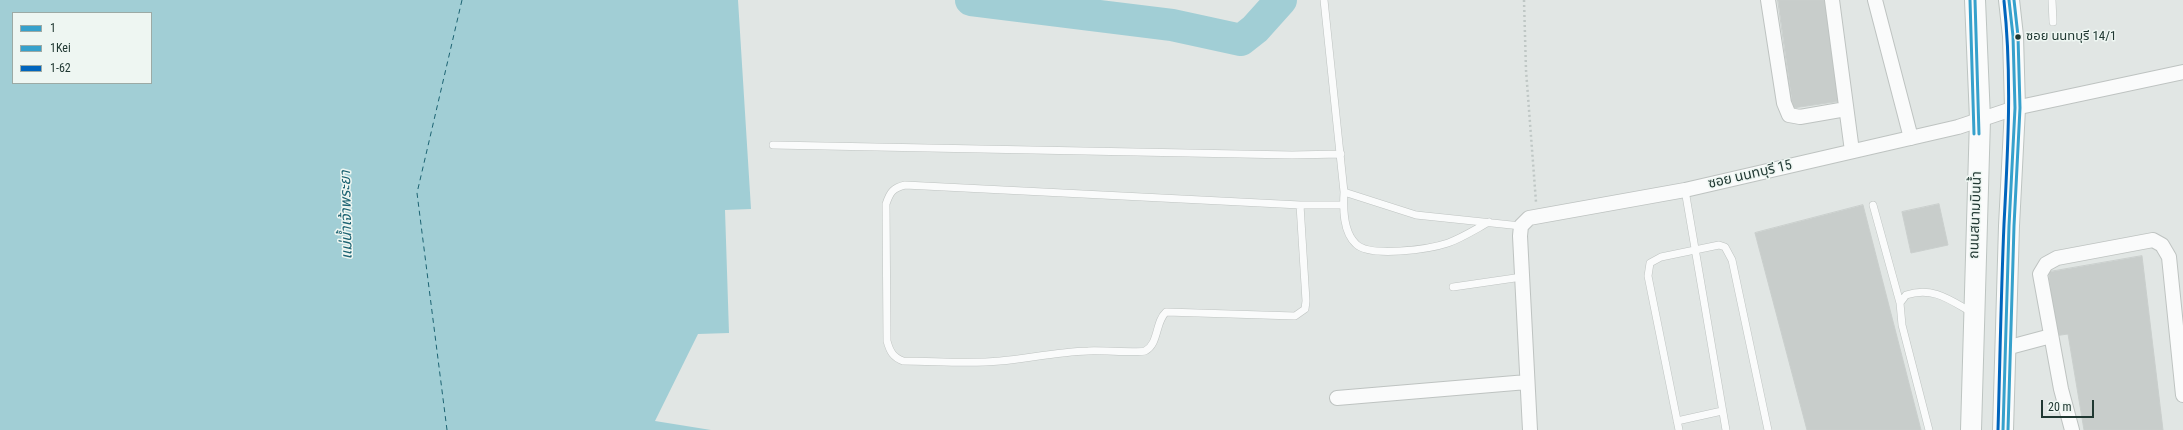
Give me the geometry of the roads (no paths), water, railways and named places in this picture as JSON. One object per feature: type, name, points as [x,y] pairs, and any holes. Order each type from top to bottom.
[{"type":"main road","name":"ถนนสนามบินน้ำ","points":[[1971,430],[1973,313],[1980,119],[1976,0]]},
{"type":"main road","points":[[2003,430],[2009,226],[2015,108],[2013,36],[2009,0]]},
{"type":"street","points":[[1768,0],[1784,103],[1789,115],[1800,117],[1846,109]]},
{"type":"street","points":[[1832,0],[1852,151]]},
{"type":"street","points":[[1875,0],[1911,138]]},
{"type":"street","points":[[2015,108],[2183,72]]},
{"type":"street","name":"ซอย นนทบุรี 15","points":[[1521,226],[1529,218],[1685,190],[1958,127],[2015,108]]},
{"type":"street","points":[[1521,226],[1522,277],[1530,430]]},
{"type":"street","points":[[2072,430],[2061,389],[2040,274],[2046,264],[2057,258],[2153,240],[2162,245],[2169,257],[2183,395]]},
{"type":"street","points":[[2006,348],[2051,336]]},
{"type":"street","points":[[1337,398],[1527,382]]},
{"type":"lane","points":[[1324,0],[1341,154],[1344,192],[1343,205],[1347,229],[1356,244],[1366,251],[1379,253],[1447,243],[1489,222]]},
{"type":"lane","points":[[2052,0],[2053,22]]},
{"type":"lane","points":[[773,144],[1292,155],[1341,154]]},
{"type":"lane","points":[[1300,205],[1306,301],[1305,309],[1295,316],[1166,312],[1161,317],[1150,346],[1145,351],[1138,352],[1126,350],[1088,351],[999,361],[903,361],[897,359],[890,350],[887,341],[886,204],[889,194],[895,188],[905,185],[1300,205],[1343,205]]},
{"type":"lane","points":[[1685,190],[1694,250],[1726,430]]},
{"type":"lane","points":[[1344,192],[1416,215],[1521,226]]},
{"type":"lane","points":[[1874,205],[1900,303],[1902,325],[1929,430]]},
{"type":"lane","points":[[1679,430],[1648,276],[1650,263],[1661,257],[1719,245],[1725,247],[1729,252],[1768,430]]},
{"type":"lane","points":[[1453,287],[1522,277]]},
{"type":"lane","points":[[1900,303],[1906,295],[1925,291],[1943,296],[1973,313]]},
{"type":"lane","points":[[1677,421],[1722,411]]},
{"type":"water","name":"แม่น้ำเจ้าพระยา","points":[[0,0],[738,0],[751,209],[725,210],[729,333],[698,334],[655,421],[711,430],[0,430]]},
{"type":"waterway","points":[[971,0],[1172,25],[1241,40],[1255,29],[1281,0]]},
{"type":"place","name":"ซอย นนทบุรี 14/1","points":[[2018,37]]}]
